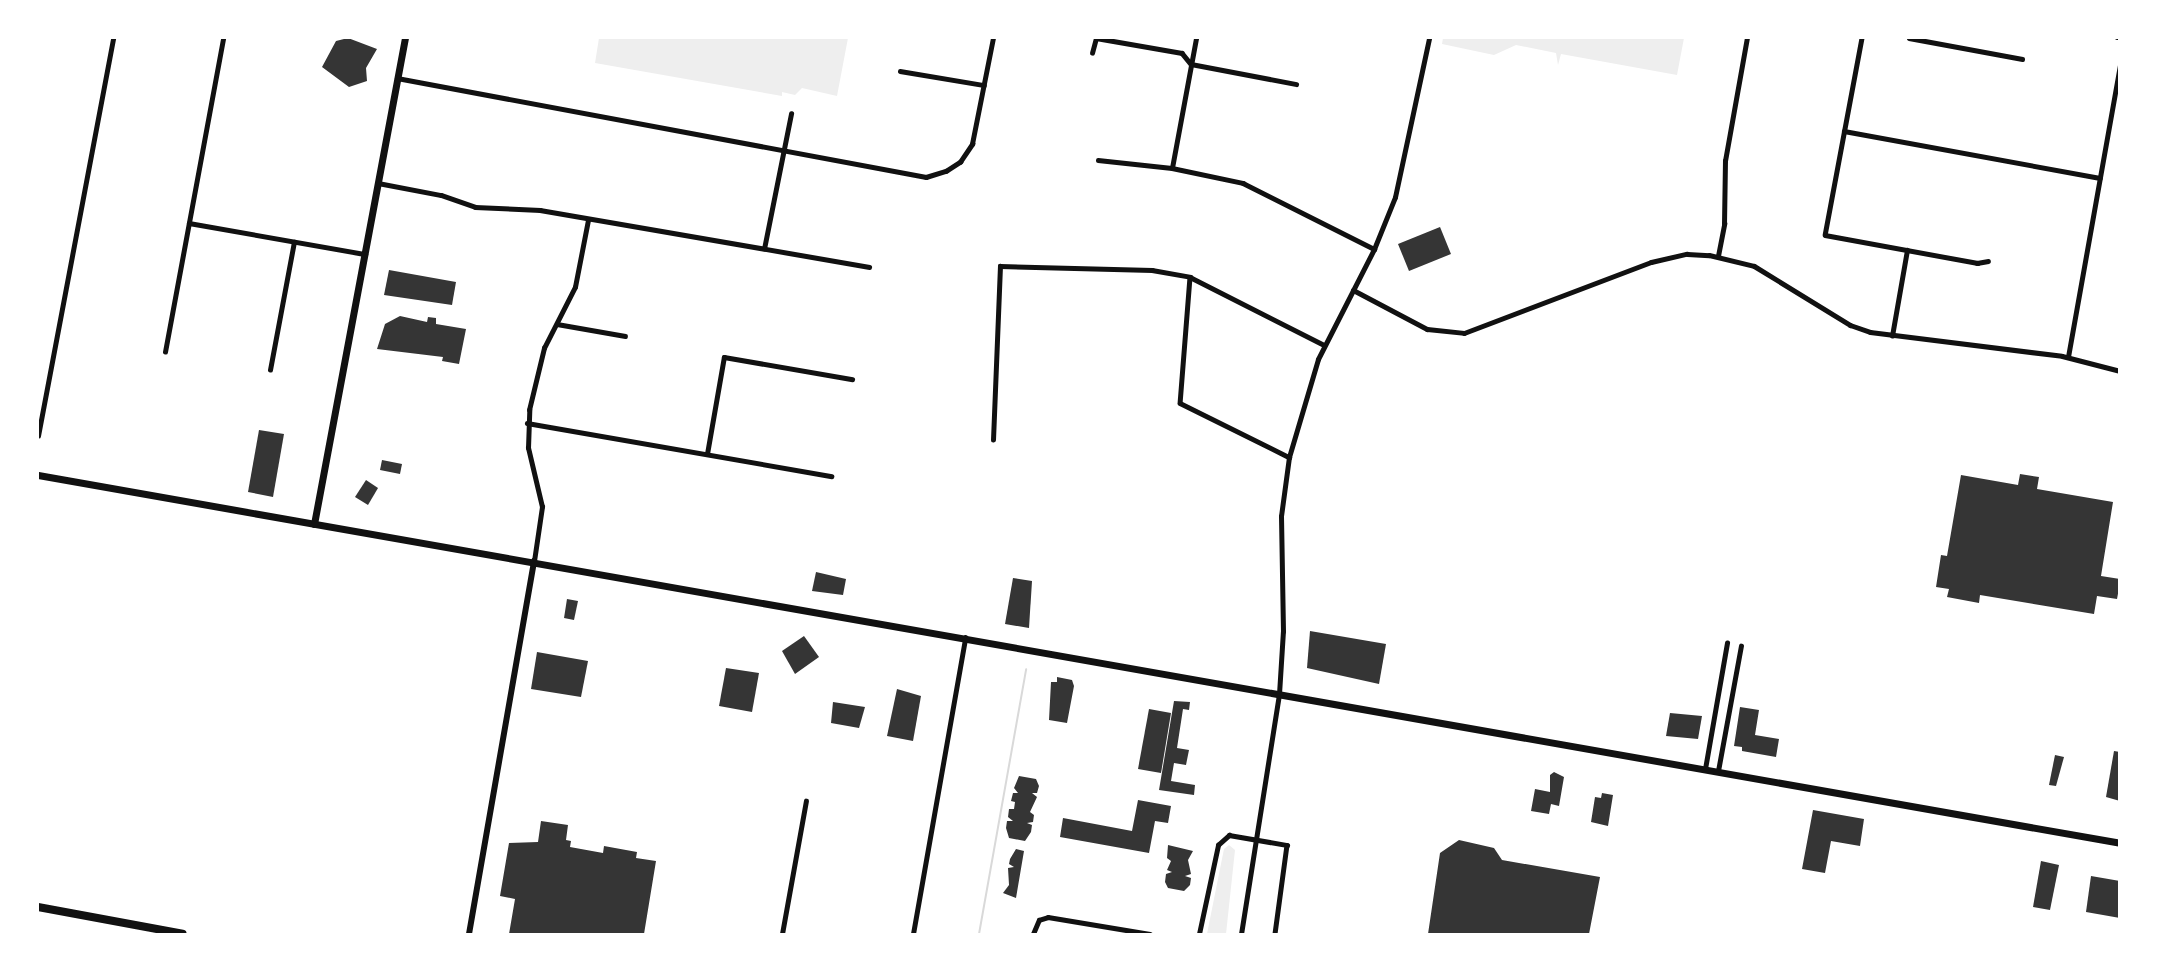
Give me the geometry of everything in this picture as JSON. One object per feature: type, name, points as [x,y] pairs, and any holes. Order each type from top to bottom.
[{"type":"highway","points":[[38,907],[183,934]]},
{"type":"main road","points":[[314,524],[405,38]]},
{"type":"main road","points":[[38,475],[2120,843]]},
{"type":"main road","points":[[469,934],[534,561]]},
{"type":"street","points":[[38,435],[112,38]]},
{"type":"street","points":[[165,352],[223,38]]},
{"type":"street","points":[[397,78],[911,175],[946,171],[960,162],[972,144],[993,38]]},
{"type":"street","points":[[1092,53],[1096,38],[1182,53],[1191,64],[1296,84]]},
{"type":"street","points":[[1172,168],[1196,38]]},
{"type":"street","points":[[1240,934],[1279,694],[1283,631],[1281,516],[1289,457],[1303,399],[1324,345],[1374,249],[1404,165],[1429,38]]},
{"type":"street","points":[[1718,256],[1724,217],[1725,161],[1747,38]]},
{"type":"street","points":[[1862,38],[1825,235],[1977,263],[1988,261]]},
{"type":"street","points":[[1910,38],[2022,59]]},
{"type":"street","points":[[2068,357],[2120,66]]},
{"type":"street","points":[[900,71],[984,85]]},
{"type":"street","points":[[764,249],[790,114]]},
{"type":"street","points":[[1845,131],[2100,178]]},
{"type":"street","points":[[1098,160],[1172,168],[1259,188],[1374,249]]},
{"type":"street","points":[[378,183],[441,195],[475,207],[540,210],[869,267]]},
{"type":"street","points":[[534,561],[542,507],[528,448],[527,423],[540,357],[575,287],[588,220]]},
{"type":"street","points":[[189,223],[364,254]]},
{"type":"street","points":[[270,370],[294,242]]},
{"type":"street","points":[[1891,337],[1907,250]]},
{"type":"street","points":[[1353,290],[1420,326],[1458,334],[1481,329],[1651,262],[1686,254],[1718,256],[1761,270],[1850,325],[1891,337],[2068,357],[2120,371]]},
{"type":"street","points":[[993,440],[1000,267],[1152,270],[1190,278],[1324,345]]},
{"type":"street","points":[[1190,278],[1180,403],[1289,457]]},
{"type":"street","points":[[557,324],[625,336]]},
{"type":"street","points":[[707,454],[724,357],[852,379]]},
{"type":"street","points":[[527,423],[831,476]]},
{"type":"street","points":[[913,934],[965,638]]},
{"type":"street","points":[[1705,769],[1727,643]]},
{"type":"street","points":[[1718,771],[1741,646]]},
{"type":"street","points":[[782,934],[806,801]]},
{"type":"street","points":[[1199,934],[1220,841],[1229,835],[1287,845],[1275,934]]},
{"type":"street","points":[[1033,934],[1043,917],[1150,934]]},
{"type":"shaded area","points":[[599,38],[848,38],[837,96],[802,88],[795,95],[782,92],[782,96],[595,63]]},
{"type":"shaded area","points":[[1443,38],[1684,38],[1677,75],[1561,54],[1558,65],[1556,53],[1516,45],[1494,55],[1442,44]]},
{"type":"shaded area","points":[[1229,845],[1235,850],[1226,934],[1207,934],[1224,849]]},
{"type":"building","points":[[348,38],[377,49],[366,68],[367,81],[349,87],[322,67],[336,41]]},
{"type":"building","points":[[1440,227],[1451,254],[1409,271],[1398,244]]},
{"type":"building","points":[[389,270],[456,282],[452,305],[384,295]]},
{"type":"building","points":[[400,316],[427,322],[428,317],[436,318],[436,324],[466,329],[459,364],[442,361],[443,357],[377,349],[385,324]]},
{"type":"building","points":[[259,430],[284,434],[273,497],[248,492]]},
{"type":"building","points":[[382,460],[402,464],[400,474],[380,470]]},
{"type":"building","points":[[2020,474],[2039,477],[2037,489],[2113,502],[2101,576],[2120,579],[2120,583],[2117,599],[2097,596],[2094,614],[1980,595],[1979,603],[1947,597],[1949,589],[1936,587],[1941,555],[1947,556],[1961,475],[2018,485]]},
{"type":"building","points":[[366,480],[378,488],[368,505],[355,497]]},
{"type":"building","points":[[816,572],[846,579],[843,595],[812,591]]},
{"type":"building","points":[[1013,578],[1032,581],[1029,628],[1005,624]]},
{"type":"building","points":[[567,599],[578,601],[574,620],[564,618]]},
{"type":"building","points":[[1310,631],[1386,644],[1379,684],[1307,668]]},
{"type":"building","points":[[804,636],[819,657],[795,674],[782,651]]},
{"type":"building","points":[[537,652],[588,661],[581,697],[531,689]]},
{"type":"building","points":[[726,668],[759,673],[752,712],[719,706]]},
{"type":"building","points":[[1057,677],[1072,680],[1074,686],[1067,723],[1049,720],[1051,682],[1057,682]]},
{"type":"building","points":[[897,689],[921,696],[913,741],[887,736]]},
{"type":"building","points":[[1174,701],[1190,702],[1189,710],[1183,709],[1177,748],[1189,750],[1186,765],[1174,763],[1171,781],[1195,785],[1194,795],[1159,790]]},
{"type":"building","points":[[833,702],[865,707],[859,728],[831,723]]},
{"type":"building","points":[[1740,707],[1759,710],[1755,735],[1779,739],[1776,757],[1742,751],[1742,747],[1734,746]]},
{"type":"building","points":[[1149,709],[1171,713],[1161,773],[1138,769]]},
{"type":"building","points":[[1670,713],[1702,716],[1698,739],[1666,736]]},
{"type":"building","points":[[2114,751],[2120,752],[2120,801],[2106,797]]},
{"type":"building","points":[[2055,755],[2064,757],[2056,786],[2049,785]]},
{"type":"building","points":[[1554,772],[1564,777],[1559,806],[1551,804],[1549,814],[1531,811],[1535,789],[1550,792],[1550,775]]},
{"type":"building","points":[[1019,776],[1036,779],[1039,786],[1037,793],[1032,793],[1037,797],[1030,812],[1034,815],[1033,822],[1027,823],[1032,825],[1031,832],[1025,841],[1009,838],[1006,828],[1007,821],[1013,821],[1008,817],[1009,809],[1014,809],[1015,802],[1011,801],[1013,793],[1018,793],[1014,788]]},
{"type":"building","points":[[1602,793],[1613,795],[1608,826],[1591,822],[1595,797],[1601,798]]},
{"type":"building","points":[[1138,800],[1171,806],[1168,823],[1155,821],[1149,853],[1060,837],[1063,818],[1132,831]]},
{"type":"building","points":[[1813,810],[1864,819],[1860,846],[1831,841],[1825,873],[1802,869]]},
{"type":"building","points":[[541,821],[568,825],[566,840],[571,841],[570,847],[603,853],[604,846],[637,852],[636,858],[656,861],[644,934],[509,934],[515,899],[500,896],[509,843],[538,842]]},
{"type":"building","points":[[1459,840],[1494,848],[1502,860],[1600,877],[1589,934],[1428,934],[1440,853]]},
{"type":"building","points":[[1168,845],[1193,851],[1188,860],[1191,874],[1185,876],[1191,878],[1190,885],[1184,891],[1168,888],[1165,882],[1166,874],[1172,872],[1167,870],[1171,861],[1167,858]]},
{"type":"building","points":[[1016,849],[1024,851],[1016,898],[1003,893],[1009,885],[1008,868],[1014,867],[1009,864]]},
{"type":"building","points":[[2041,861],[2059,865],[2050,910],[2033,907]]},
{"type":"building","points":[[2091,876],[2120,881],[2120,918],[2086,912]]},
{"type":"waterway","points":[[979,934],[1026,669]]}]
